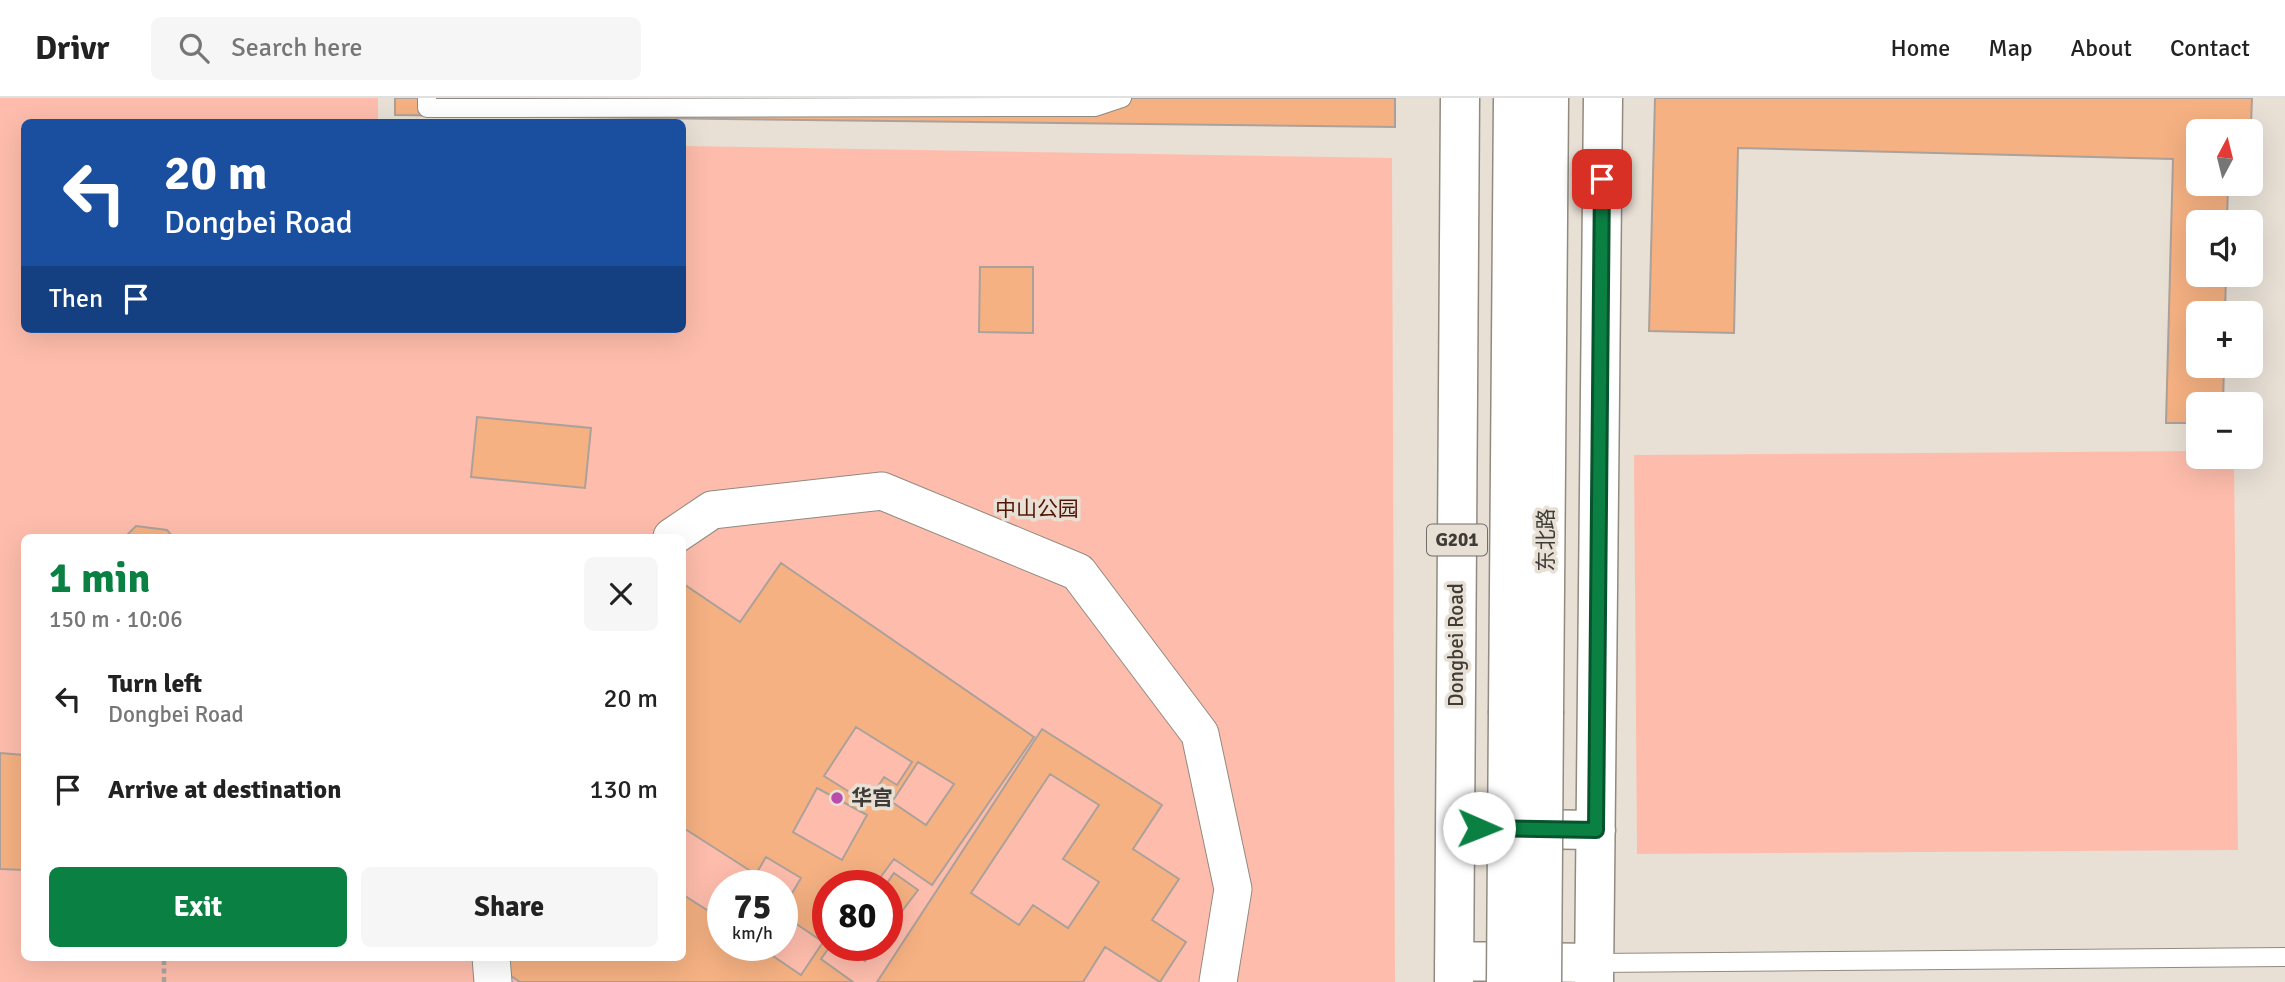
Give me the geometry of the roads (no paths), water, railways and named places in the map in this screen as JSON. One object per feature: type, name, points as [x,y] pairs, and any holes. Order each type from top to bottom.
[{"type":"highway","name":"Dongbei Road","points":[[1454,971],[1460,98]]},
{"type":"highway","name":"东北路","points":[[1513,98],[1526,711],[1542,982]]},
{"type":"highway","name":"东北路","points":[[1506,982],[1526,711],[1549,98]]},
{"type":"highway","points":[[1454,971],[1594,972],[1603,98]]},
{"type":"highway","points":[[1455,828],[1596,830]]},
{"type":"street","points":[[676,534],[712,510],[882,491],[1077,572],[1200,734],[1233,888],[1217,982]]},
{"type":"street","points":[[491,961],[493,982]]},
{"type":"lane","points":[[427,98],[427,108],[1095,107],[1122,98]]},
{"type":"lane","points":[[1594,972],[2285,957]]},
{"type":"place","name":"华宫","points":[[837,798]]},
{"type":"park label","name":"中山公园","points":[[1037,509]]}]
